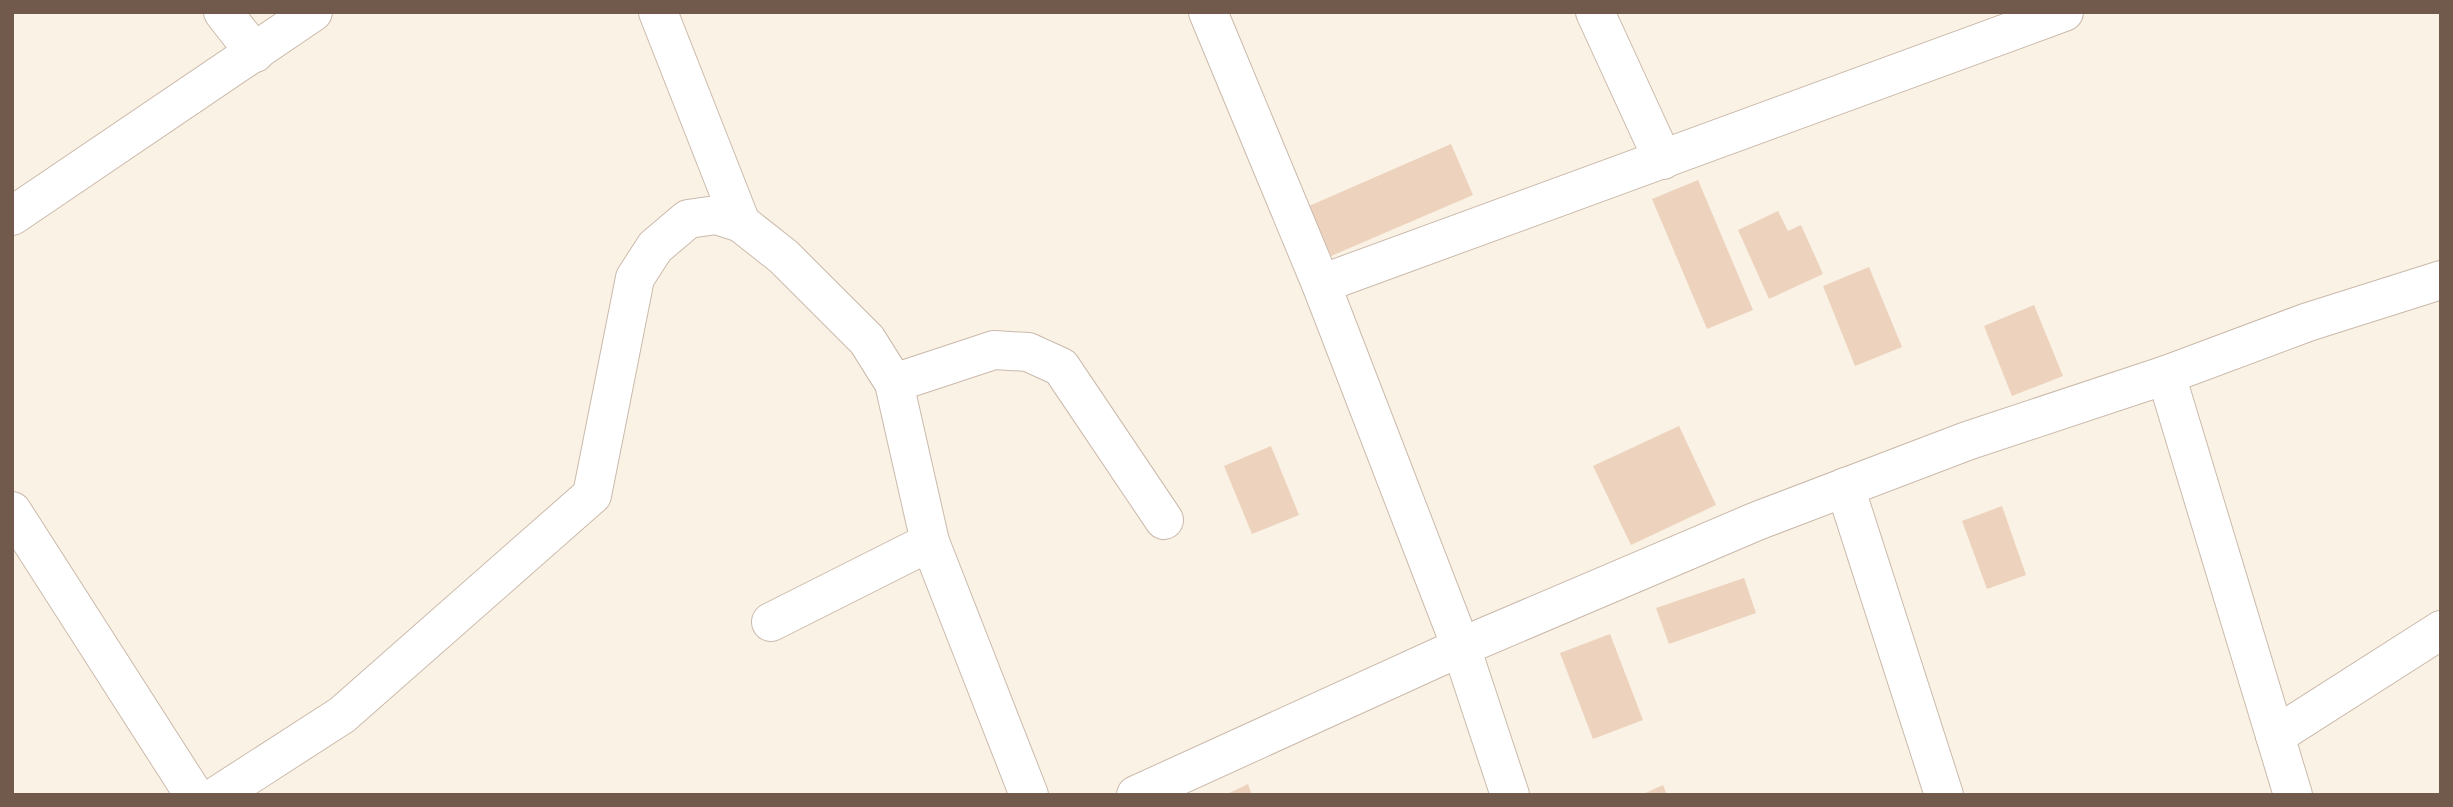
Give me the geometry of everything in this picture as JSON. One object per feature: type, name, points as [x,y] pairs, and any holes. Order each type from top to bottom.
[{"type":"street","points":[[223,12],[254,53]]},
{"type":"street","points":[[12,216],[313,12]]},
{"type":"street","points":[[658,12],[741,222]]},
{"type":"street","points":[[1208,12],[1321,284],[1461,647],[1510,795]]},
{"type":"street","points":[[1595,12],[1663,160]]},
{"type":"street","points":[[1321,284],[2064,12]]},
{"type":"street","points":[[218,795],[342,715],[592,495],[635,278],[655,247],[688,219],[716,215],[741,222],[784,257],[867,340],[894,383],[930,542],[1030,795]]},
{"type":"street","points":[[1136,795],[1461,647],[1757,521],[1967,441],[2166,375],[2308,322],[2441,280]]},
{"type":"street","points":[[894,383],[994,350],[1028,352],[1061,367],[1164,520]]},
{"type":"street","points":[[2166,375],[2293,795]]},
{"type":"street","points":[[1844,488],[1944,795]]},
{"type":"street","points":[[12,511],[194,795]]},
{"type":"street","points":[[771,622],[930,542]]},
{"type":"street","points":[[2275,736],[2441,630]]},
{"type":"building","points":[[1451,144],[1473,195],[1331,256],[1309,206]]},
{"type":"building","points":[[1698,180],[1753,310],[1707,329],[1652,199]]},
{"type":"building","points":[[1778,211],[1788,231],[1801,225],[1823,274],[1769,299],[1738,230]]},
{"type":"building","points":[[1869,267],[1902,347],[1855,366],[1823,286]]},
{"type":"building","points":[[2034,305],[2063,376],[2012,396],[1984,326]]},
{"type":"building","points":[[1679,426],[1716,505],[1631,545],[1593,466]]},
{"type":"building","points":[[1271,446],[1299,515],[1252,534],[1224,466]]},
{"type":"building","points":[[2002,506],[2026,575],[1987,589],[1962,521]]},
{"type":"building","points":[[1744,578],[1756,613],[1669,644],[1656,608]]},
{"type":"building","points":[[1610,634],[1643,720],[1593,739],[1560,653]]},
{"type":"building","points":[[1248,784],[1252,795],[1225,795]]},
{"type":"building","points":[[1663,785],[1667,795],[1641,795]]}]
